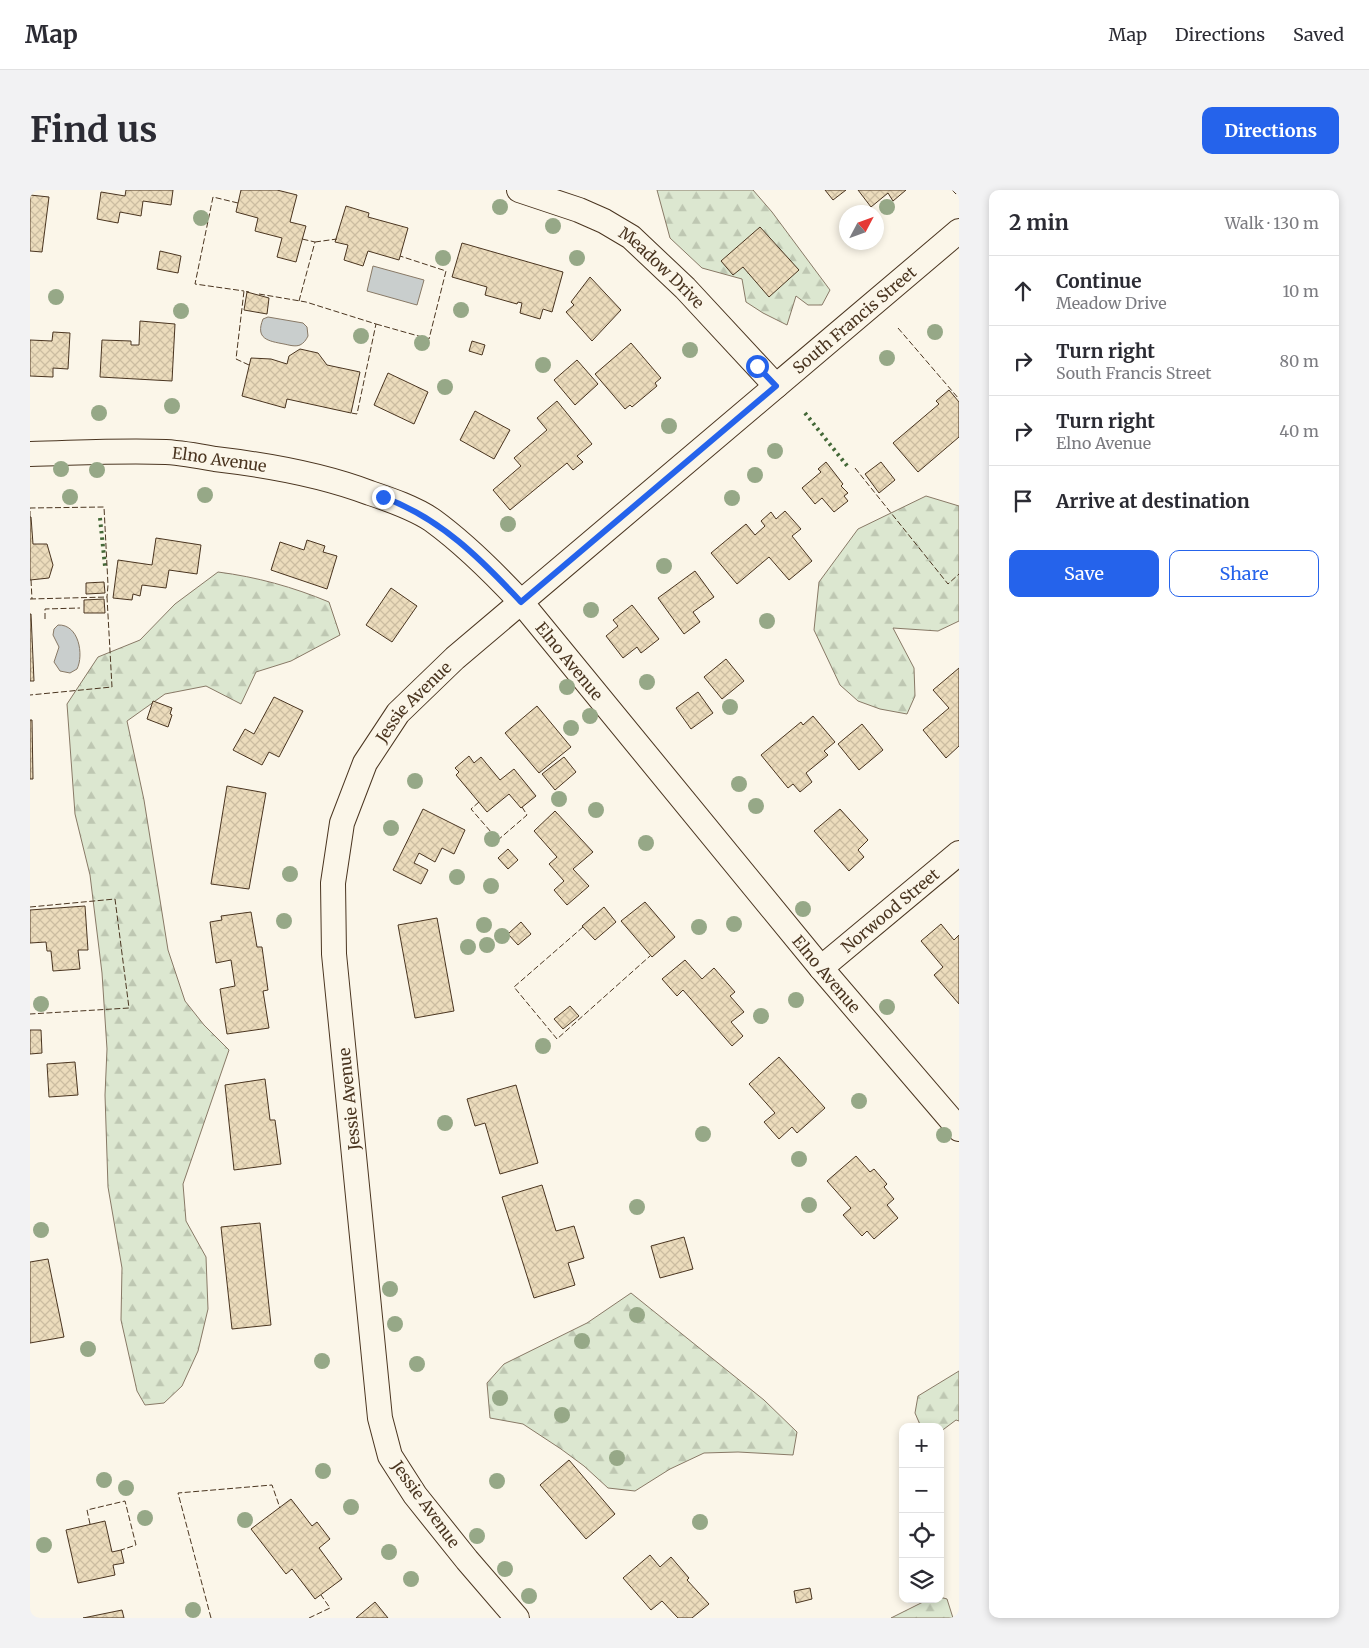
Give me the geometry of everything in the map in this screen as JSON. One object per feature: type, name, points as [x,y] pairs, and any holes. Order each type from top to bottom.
[{"type":"street","name":"Meadow Drive","points":[[519,190],[579,210],[631,237],[685,288],[776,386]]},
{"type":"street","name":"South Francis Street","points":[[521,602],[959,231]]},
{"type":"street","name":"Elno Avenue","points":[[30,454],[110,451],[169,452],[238,462],[304,473],[355,487],[396,502],[431,519],[463,544],[521,602],[821,968],[959,1129]]},
{"type":"street","name":"Jessie Avenue","points":[[517,1618],[467,1560],[415,1494],[390,1456],[380,1418],[336,972],[333,883],[342,823],[365,763],[398,713],[455,658],[521,602]]},
{"type":"street","name":"Norwood Street","points":[[821,968],[959,852]]},
{"type":"green space","points":[[657,190],[753,190],[772,212],[830,290],[822,305],[808,305],[796,296],[787,325],[746,302],[742,279],[702,268],[670,238]]},
{"type":"green space","points":[[926,496],[959,506],[959,621],[938,631],[893,628],[914,668],[915,696],[907,714],[880,709],[858,701],[840,685],[814,630],[819,582],[858,529]]},
{"type":"green space","points":[[218,572],[275,583],[329,602],[340,635],[291,661],[256,672],[241,704],[206,686],[165,694],[127,721],[144,800],[168,950],[185,1001],[204,1025],[229,1050],[183,1184],[186,1221],[206,1257],[208,1309],[198,1351],[182,1386],[164,1403],[145,1405],[137,1391],[121,1320],[122,1268],[108,1187],[105,1095],[107,1049],[102,973],[90,875],[75,814],[67,704],[98,657],[140,640],[175,604]]},
{"type":"green space","points":[[631,1293],[764,1400],[797,1432],[793,1455],[738,1452],[704,1453],[670,1469],[635,1491],[608,1488],[584,1466],[523,1424],[490,1418],[487,1383],[504,1364],[587,1323]]},
{"type":"green space","points":[[959,1371],[959,1421],[956,1420],[944,1429],[944,1423],[919,1423],[915,1413],[918,1396]]},
{"type":"green space","points":[[944,1598],[947,1599],[953,1618],[891,1618],[921,1603],[944,1603]]},
{"type":"shaded area","points":[[373,266],[424,280],[417,305],[367,291]]},
{"type":"shaded area","points":[[268,317],[303,323],[307,327],[308,336],[306,340],[300,345],[292,346],[268,340],[262,335],[261,326],[263,319]]},
{"type":"shaded area","points":[[58,625],[71,629],[80,649],[77,669],[70,673],[60,671],[54,662],[59,647],[53,635],[54,629]]},
{"type":"building","points":[[126,190],[173,190],[171,205],[143,201],[141,216],[120,212],[118,223],[97,219],[101,192],[125,196]]},
{"type":"building","points":[[241,190],[277,190],[297,195],[290,222],[306,226],[296,262],[277,257],[282,238],[255,231],[258,218],[236,212]]},
{"type":"building","points":[[825,190],[846,190],[833,200]]},
{"type":"building","points":[[858,190],[906,190],[893,201],[888,193],[873,205],[869,205]]},
{"type":"building","points":[[30,195],[49,197],[42,252],[30,251]]},
{"type":"building","points":[[346,206],[369,213],[368,217],[408,228],[399,260],[368,251],[363,266],[344,260],[348,245],[335,242]]},
{"type":"building","points":[[760,227],[799,270],[769,297],[743,267],[733,275],[721,261]]},
{"type":"building","points":[[462,243],[563,272],[552,312],[543,309],[540,319],[520,313],[522,303],[518,302],[517,304],[485,295],[487,287],[452,277]]},
{"type":"building","points":[[160,251],[181,256],[178,273],[157,269]]},
{"type":"building","points":[[590,277],[621,310],[592,341],[566,312],[574,305],[571,302]]},
{"type":"building","points":[[247,292],[269,298],[267,314],[244,310]]},
{"type":"building","points":[[140,321],[175,324],[172,381],[100,377],[102,340],[131,341],[131,345],[139,345]]},
{"type":"building","points":[[53,332],[70,333],[68,369],[53,368],[53,377],[30,376],[30,340],[52,341]]},
{"type":"building","points":[[472,341],[485,345],[482,355],[469,351]]},
{"type":"building","points":[[631,343],[661,378],[655,383],[657,386],[632,407],[630,405],[625,409],[595,374]]},
{"type":"building","points":[[300,349],[318,353],[327,365],[360,372],[351,413],[287,399],[285,408],[242,396],[251,358],[271,359],[287,364],[289,356]]},
{"type":"building","points":[[577,360],[598,384],[575,405],[554,380]]},
{"type":"building","points":[[388,373],[428,392],[414,424],[374,405]]},
{"type":"building","points":[[949,390],[959,402],[959,437],[918,472],[893,443],[939,404],[936,401]]},
{"type":"building","points":[[557,401],[592,444],[577,456],[583,462],[573,470],[567,463],[510,510],[493,490],[521,466],[514,458],[547,430],[537,418]]},
{"type":"building","points":[[475,411],[510,430],[494,459],[460,440]]},
{"type":"building","points":[[826,462],[843,484],[841,486],[848,493],[844,496],[848,501],[834,512],[822,498],[815,504],[802,488],[821,472],[818,469]]},
{"type":"building","points":[[881,462],[895,480],[879,493],[865,474]]},
{"type":"building","points":[[785,511],[801,529],[792,536],[812,561],[789,580],[769,557],[737,584],[711,553],[746,524],[755,535],[765,526],[761,521],[771,512],[776,519]]},
{"type":"building","points":[[30,517],[33,544],[47,544],[53,565],[49,578],[30,580]]},
{"type":"building","points":[[156,538],[201,545],[197,574],[169,570],[166,588],[142,585],[140,596],[133,594],[132,600],[113,598],[118,560],[152,565]]},
{"type":"building","points":[[307,540],[325,546],[323,552],[337,556],[327,589],[271,570],[280,542],[304,550]]},
{"type":"building","points":[[695,571],[714,597],[693,612],[700,622],[684,634],[658,598]]},
{"type":"building","points":[[104,582],[105,593],[86,594],[86,583]]},
{"type":"building","points":[[391,588],[417,606],[392,642],[366,625]]},
{"type":"building","points":[[104,599],[105,613],[84,613],[84,600]]},
{"type":"building","points":[[632,605],[659,639],[641,653],[637,647],[623,658],[606,636],[618,626],[613,620]]},
{"type":"building","points":[[31,614],[34,681],[30,681]]},
{"type":"building","points":[[726,659],[744,681],[722,699],[704,677]]},
{"type":"building","points":[[959,668],[959,746],[946,758],[923,730],[949,708],[933,690]]},
{"type":"building","points":[[698,692],[713,713],[691,729],[676,708]]},
{"type":"building","points":[[274,697],[303,711],[279,757],[269,752],[262,765],[233,750],[245,729],[254,734]]},
{"type":"building","points":[[153,701],[172,708],[168,727],[147,719]]},
{"type":"building","points":[[537,706],[571,747],[539,773],[505,733]]},
{"type":"building","points":[[813,716],[835,742],[824,751],[828,755],[806,773],[812,782],[800,792],[793,784],[788,788],[761,755],[801,722],[803,725]]},
{"type":"building","points":[[30,720],[32,720],[33,779],[30,779]]},
{"type":"building","points":[[862,724],[883,750],[859,770],[838,744]]},
{"type":"building","points":[[469,756],[474,763],[481,757],[500,780],[514,769],[536,796],[521,808],[509,794],[487,812],[456,775],[459,772],[455,768]]},
{"type":"building","points":[[564,757],[576,772],[555,790],[542,774]]},
{"type":"building","points":[[227,786],[266,793],[249,889],[211,884]]},
{"type":"building","points":[[423,809],[465,830],[454,854],[442,848],[435,862],[419,853],[414,863],[428,870],[421,884],[393,870]]},
{"type":"building","points":[[840,809],[868,840],[858,850],[864,857],[849,871],[814,831]]},
{"type":"building","points":[[555,811],[593,852],[573,869],[589,886],[567,905],[554,890],[564,881],[549,864],[557,857],[534,831]]},
{"type":"building","points":[[508,849],[518,860],[508,869],[498,858]]},
{"type":"building","points":[[645,902],[675,937],[652,957],[621,921]]},
{"type":"building","points":[[85,906],[88,950],[78,950],[80,969],[53,971],[51,951],[47,951],[46,942],[30,943],[30,910]]},
{"type":"building","points":[[604,907],[616,922],[595,940],[582,926]]},
{"type":"building","points":[[251,912],[257,947],[262,947],[268,990],[263,991],[269,1028],[227,1034],[220,989],[235,986],[231,960],[216,963],[210,922],[222,920],[221,916]]},
{"type":"building","points":[[437,918],[454,1011],[415,1018],[398,925]]},
{"type":"building","points":[[521,922],[531,934],[518,945],[508,934]]},
{"type":"building","points":[[941,924],[954,940],[959,935],[959,1004],[934,975],[943,967],[921,941]]},
{"type":"building","points":[[685,960],[702,979],[714,968],[735,992],[730,996],[744,1012],[731,1022],[743,1036],[732,1046],[683,990],[677,996],[662,979]]},
{"type":"building","points":[[570,1006],[579,1016],[563,1029],[554,1019]]},
{"type":"building","points":[[30,1030],[41,1030],[42,1053],[30,1054]]},
{"type":"building","points":[[779,1057],[825,1108],[797,1133],[792,1127],[779,1139],[764,1122],[775,1113],[749,1084]]},
{"type":"building","points":[[75,1062],[78,1095],[49,1097],[47,1064]]},
{"type":"building","points":[[265,1079],[270,1120],[275,1120],[281,1164],[234,1170],[225,1085]]},
{"type":"building","points":[[516,1085],[538,1163],[500,1174],[485,1123],[475,1126],[467,1099]]},
{"type":"building","points":[[856,1156],[870,1172],[874,1169],[887,1184],[884,1187],[894,1199],[887,1205],[898,1218],[874,1239],[867,1231],[862,1236],[843,1215],[851,1208],[827,1181]]},
{"type":"building","points":[[542,1185],[556,1231],[574,1226],[584,1258],[568,1263],[575,1285],[534,1298],[502,1197]]},
{"type":"building","points":[[260,1223],[271,1325],[232,1329],[221,1227]]},
{"type":"building","points":[[684,1237],[693,1269],[660,1278],[651,1246]]},
{"type":"building","points":[[48,1259],[64,1337],[30,1343],[30,1262]]},
{"type":"building","points":[[569,1460],[615,1514],[586,1539],[540,1485]]},
{"type":"building","points":[[291,1499],[312,1526],[317,1522],[330,1539],[319,1548],[342,1579],[315,1599],[292,1569],[286,1574],[251,1529]]},
{"type":"building","points":[[105,1521],[112,1552],[121,1550],[124,1563],[113,1565],[115,1575],[78,1583],[66,1530]]},
{"type":"building","points":[[650,1555],[660,1567],[671,1557],[689,1578],[687,1580],[709,1604],[692,1618],[678,1618],[662,1601],[651,1610],[623,1578]]},
{"type":"building","points":[[810,1588],[812,1599],[796,1603],[794,1591]]},
{"type":"building","points":[[375,1602],[388,1618],[356,1618]]},
{"type":"building","points":[[122,1610],[124,1618],[83,1618]]},
{"type":"hedge","points":[[805,413],[848,467]]},
{"type":"hedge","points":[[100,518],[105,566]]},
{"type":"fence","points":[[952,190],[956,194],[959,192]]},
{"type":"fence","points":[[238,203],[213,197],[195,284],[244,291]]},
{"type":"fence","points":[[299,301],[315,242],[302,239]]},
{"type":"fence","points":[[315,242],[337,239]]},
{"type":"fence","points":[[376,324],[429,339],[446,271],[400,256]]},
{"type":"fence","points":[[249,292],[244,291],[236,359],[249,365]]},
{"type":"fence","points":[[259,294],[306,302],[376,324],[357,414],[351,413]]},
{"type":"fence","points":[[898,328],[959,399]]},
{"type":"fence","points":[[855,468],[948,584],[959,574]]},
{"type":"fence","points":[[30,517],[30,508],[104,507],[107,597]]},
{"type":"fence","points":[[31,580],[32,599]]},
{"type":"fence","points":[[30,599],[107,597],[112,687],[30,695]]},
{"type":"fence","points":[[45,619],[45,609],[80,608]]},
{"type":"fence","points":[[479,802],[471,809],[498,840],[527,815],[522,807]]},
{"type":"fence","points":[[30,907],[115,899],[129,1008],[30,1014]]},
{"type":"fence","points":[[583,927],[514,987],[557,1039],[650,956]]},
{"type":"fence","points":[[211,1618],[178,1493],[272,1485],[280,1508]]},
{"type":"fence","points":[[90,1524],[87,1510],[125,1501],[136,1545],[121,1550]]},
{"type":"fence","points":[[309,1618],[330,1608],[321,1595]]},
{"type":"route","points":[[383,497],[431,519],[463,544],[521,602],[776,386],[757,366]]}]
